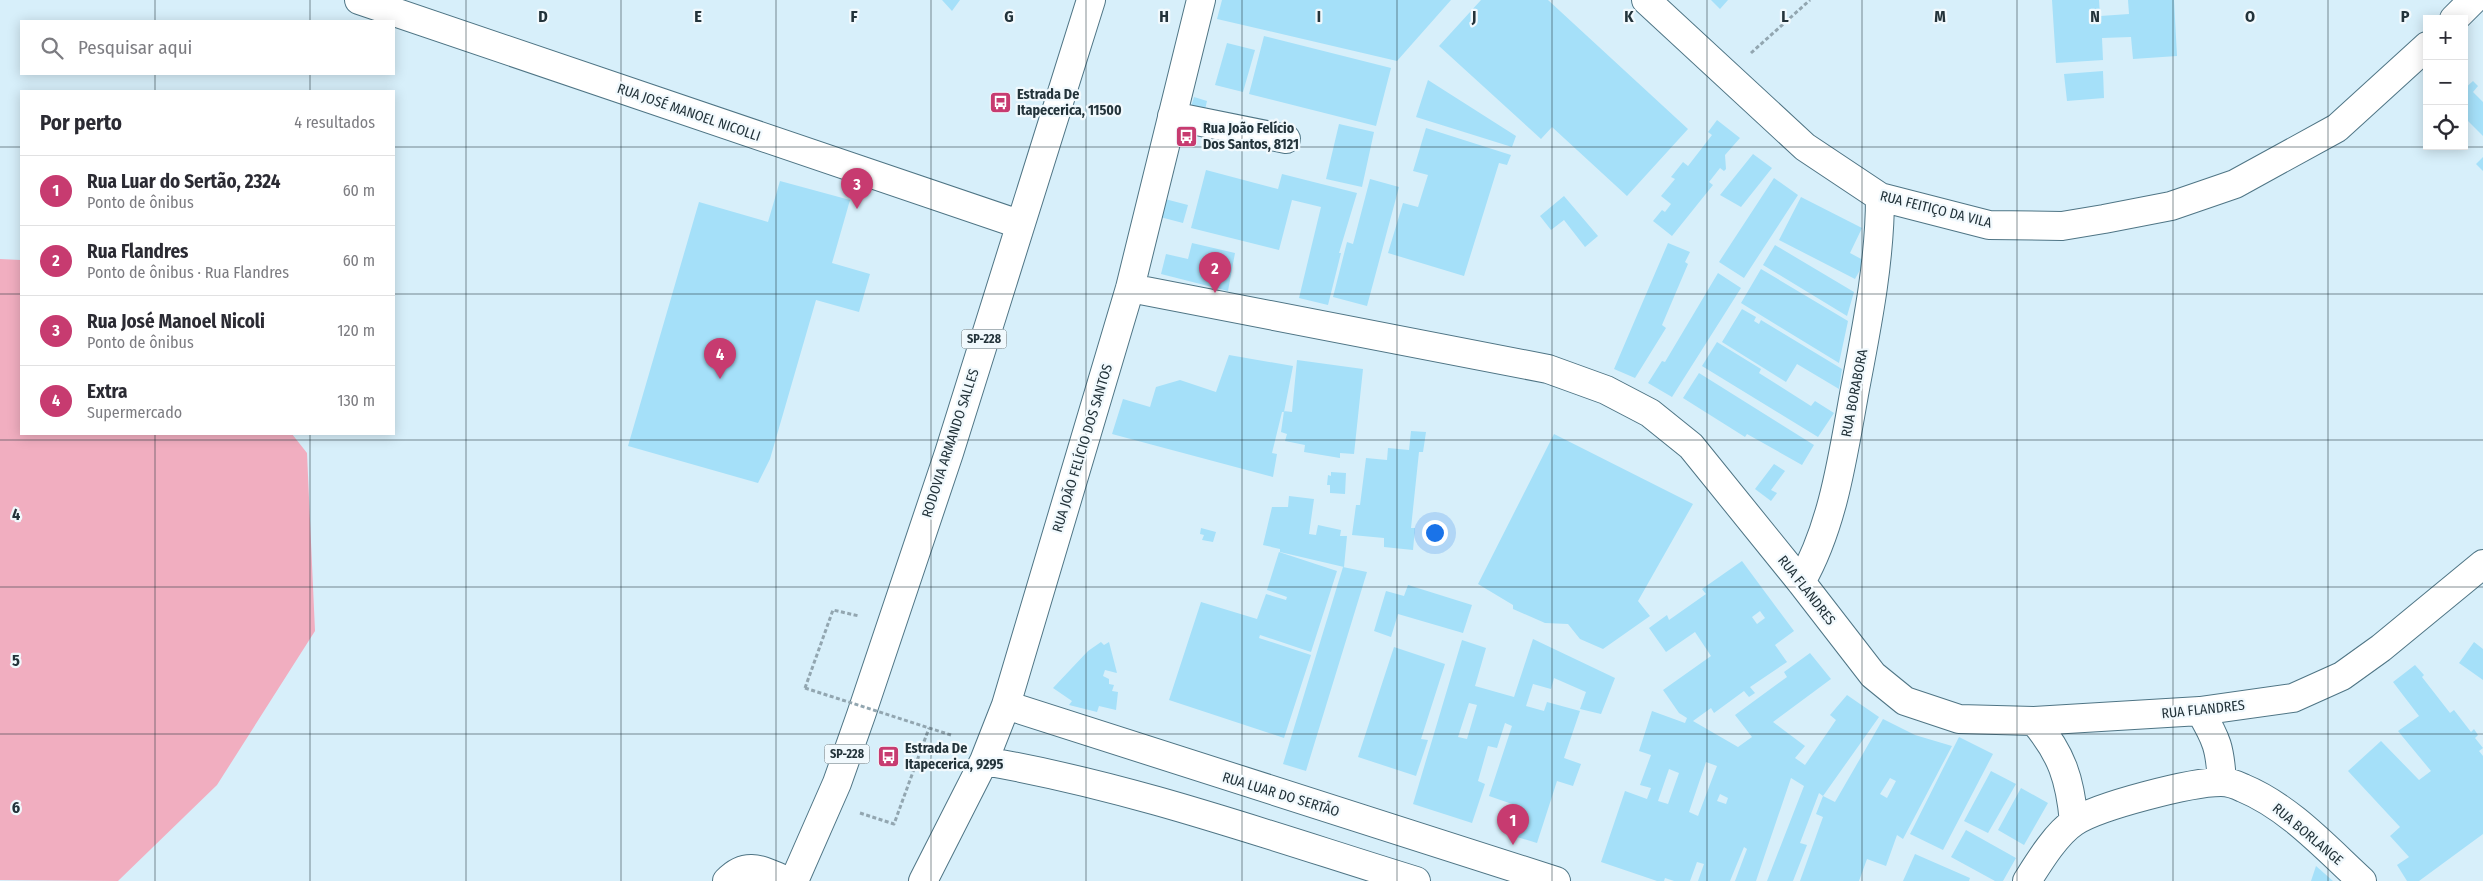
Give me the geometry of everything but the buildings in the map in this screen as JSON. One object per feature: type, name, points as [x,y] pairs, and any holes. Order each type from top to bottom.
[{"type":"street","name":"RUA JOSÉ MANOEL NICOLLI","points":[[359,0],[1019,224]]},
{"type":"street","name":"RODOVIA ARMANDO SALLES","points":[[794,881],[837,783],[949,452],[1019,224],[1091,0]]},
{"type":"street","name":"RUA JOÃO FELÍCIO DOS SANTOS","points":[[923,881],[984,761],[1006,705],[1130,288],[1201,0]]},
{"type":"street","name":"RUA FEITIÇO DA VILA","points":[[1646,0],[1805,148],[1880,197],[1989,225],[2062,226],[2171,206],[2235,184],[2337,128],[2423,50]]},
{"type":"street","points":[[2458,15],[2473,0]]},
{"type":"street","points":[[1172,116],[1286,140]]},
{"type":"street","name":"RUA BORABORA","points":[[1801,582],[1816,556],[1836,481],[1865,335],[1878,240],[1880,197]]},
{"type":"street","name":"RUA FLANDRES","points":[[1130,288],[1548,369],[1606,390],[1650,413],[1691,446],[1873,675],[1905,701],[1959,719],[2034,720],[2200,711],[2293,698],[2342,676],[2381,648],[2483,564]]},
{"type":"street","name":"RUA LUAR DO SERTÃO","points":[[1006,705],[1556,881]]},
{"type":"street","points":[[2200,711],[2216,737],[2220,749],[2222,782]]},
{"type":"street","points":[[2034,720],[2048,737],[2064,765],[2072,797],[2074,822]]},
{"type":"street","points":[[984,761],[1049,772],[1114,788],[1416,881]]},
{"type":"street","name":"RUA BORLANGE","points":[[2027,881],[2046,851],[2074,822],[2107,807],[2189,786],[2222,782],[2240,787],[2260,796],[2283,811],[2362,881]]},
{"type":"street","points":[[1308,848],[1315,805]]},
{"type":"street","points":[[727,881],[739,870],[752,867],[788,881]]},
{"type":"path","points":[[1726,75],[1810,0]]},
{"type":"path","points":[[833,610],[804,688],[951,735]]},
{"type":"path","points":[[894,824],[929,728]]},
{"type":"shaded area","points":[[0,259],[20,260],[20,435],[293,435],[307,453],[315,631],[217,785],[118,881],[0,880]]},
{"type":"place","name":"Estrada De Itapecerica, 11500","points":[[1001,102]]},
{"type":"place","name":"Rua João Felício Dos Santos, 8121","points":[[1187,136]]},
{"type":"place","name":"Rua José Manoel Nicoli","points":[[857,209]]},
{"type":"place","name":"Rua Flandres","points":[[1215,293]]},
{"type":"place","name":"Extra","points":[[720,379]]},
{"type":"place","name":"Estrada De Itapecerica, 9295","points":[[889,756]]},
{"type":"place","name":"Rua Luar do Sertão, 2324","points":[[1513,845]]}]
